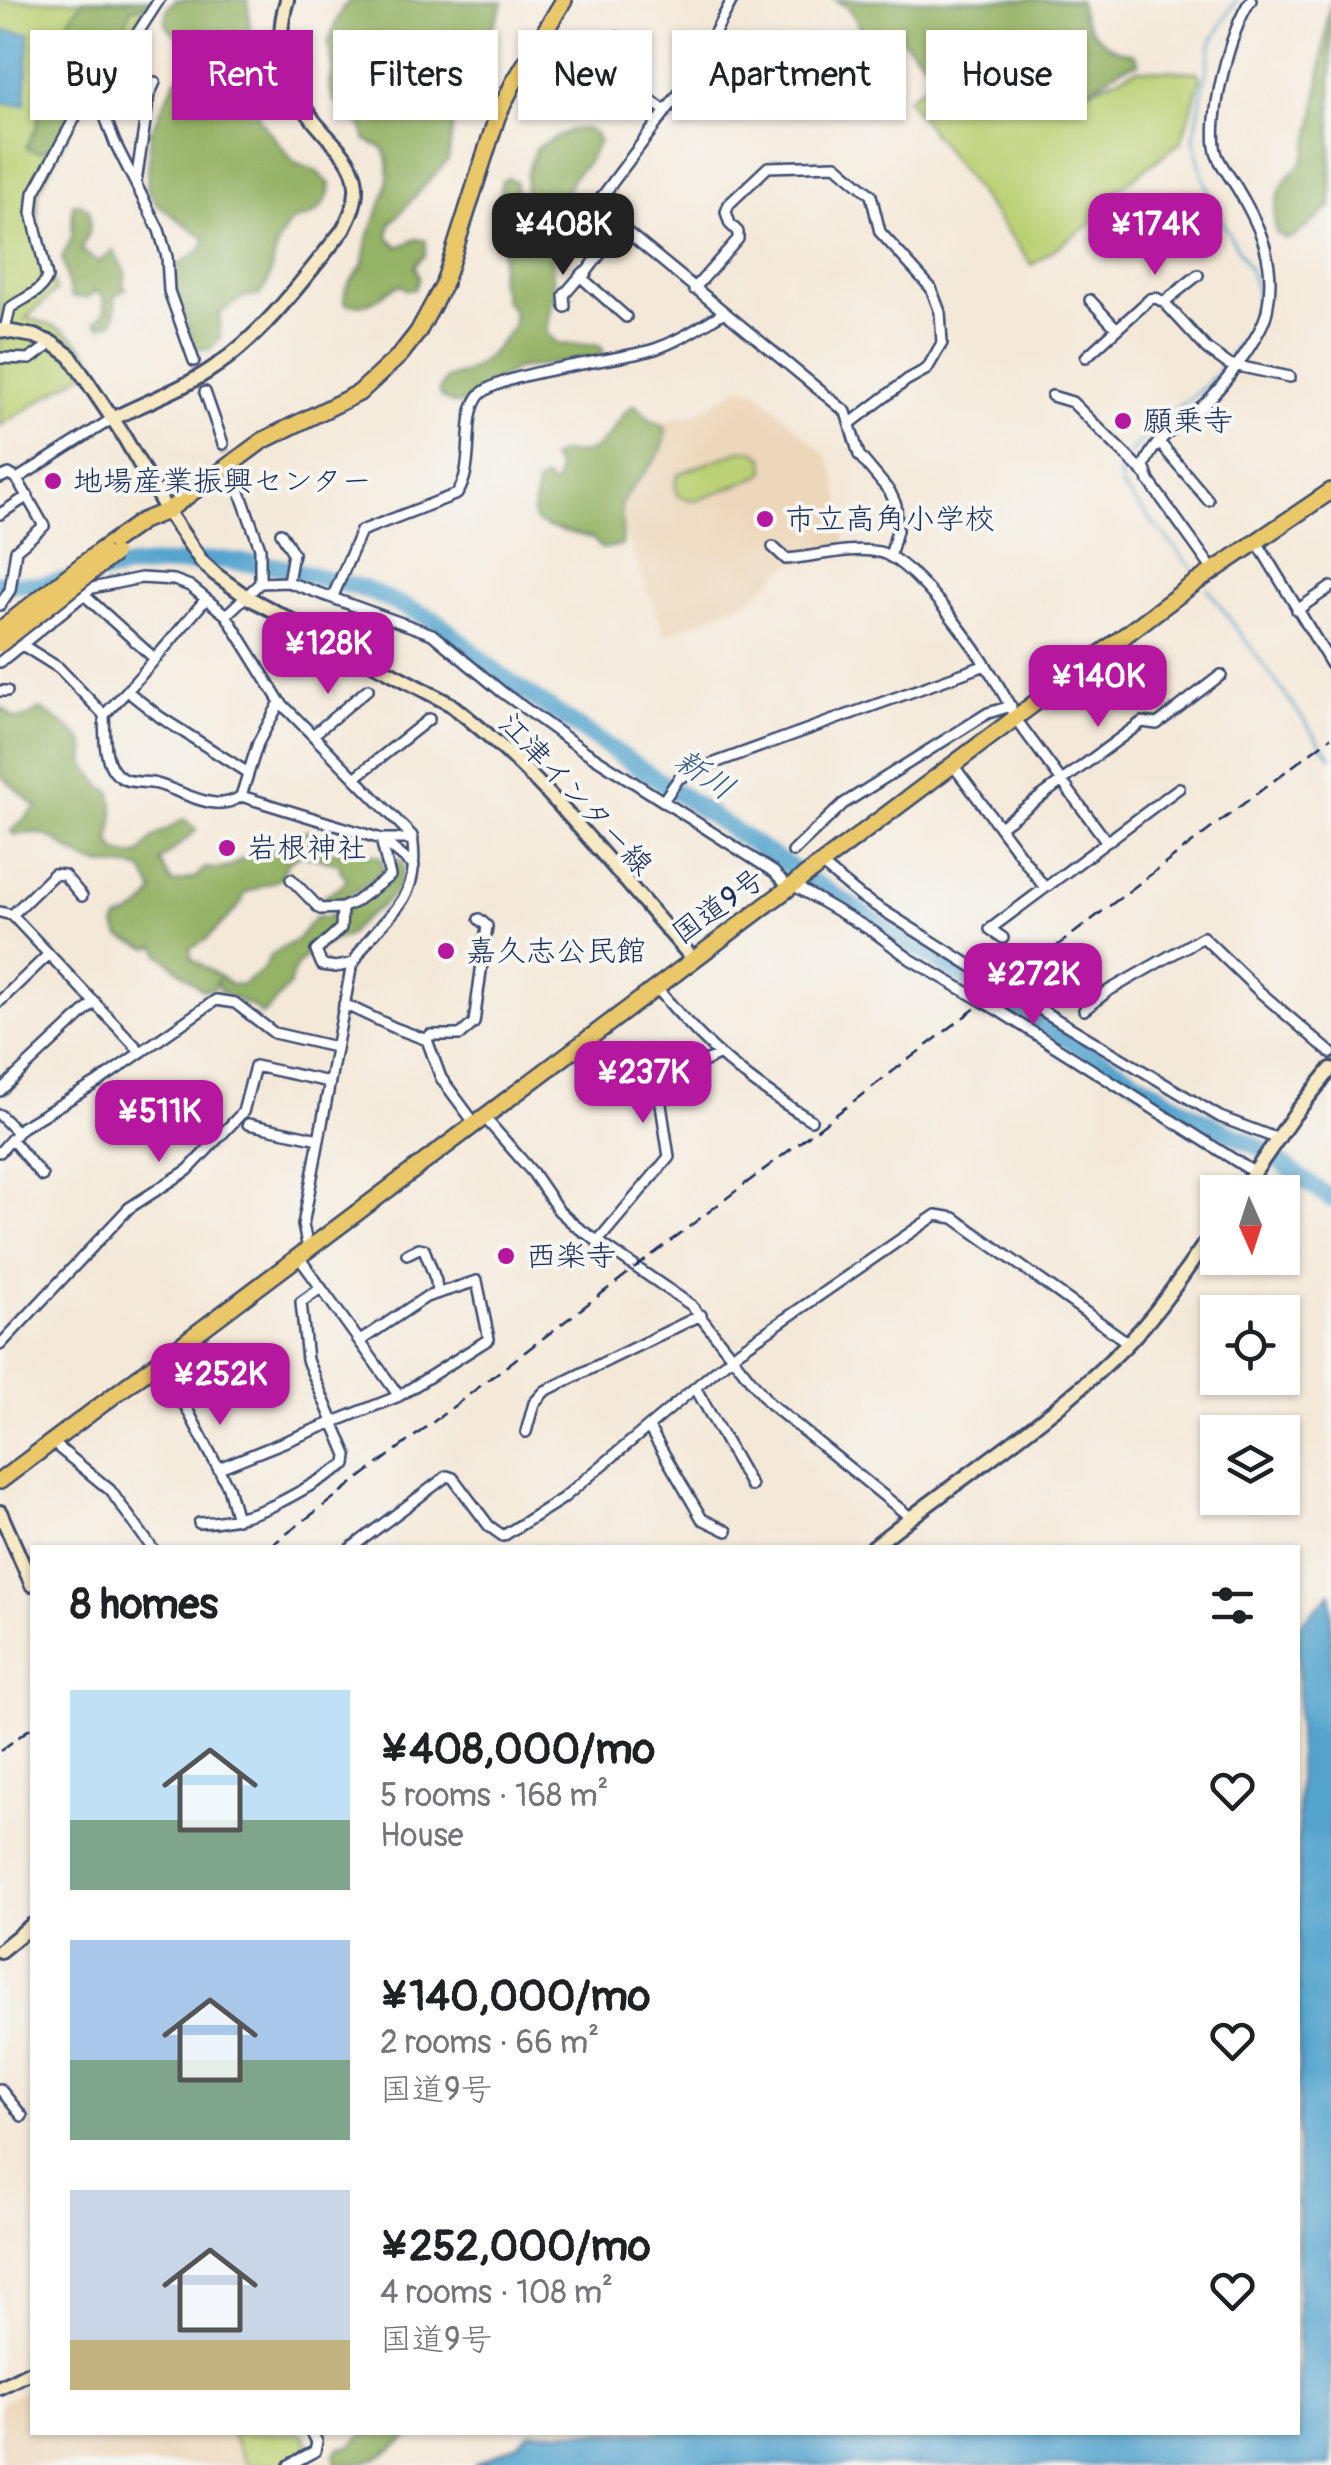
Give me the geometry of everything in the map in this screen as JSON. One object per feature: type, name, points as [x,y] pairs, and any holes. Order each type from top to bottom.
[{"type":"highway","points":[[0,630],[108,552],[150,528],[167,510],[262,441],[344,402],[376,380],[418,332],[443,286],[496,118],[512,84],[564,0]]},
{"type":"highway","name":"国道9号","points":[[0,1481],[953,765],[1013,712],[1331,492]]},
{"type":"highway","points":[[0,644],[108,552]]},
{"type":"street","points":[[139,30],[159,0]]},
{"type":"street","points":[[18,479],[112,418],[184,386],[227,358],[288,297],[343,230],[356,186],[351,165],[302,108],[284,65],[281,27],[288,0]]},
{"type":"street","points":[[732,0],[692,76],[598,202],[600,212],[846,412],[859,455],[896,505],[897,530],[890,557]]},
{"type":"street","points":[[1146,475],[1145,463],[1159,442],[1205,403],[1228,364],[1266,318],[1270,292],[1260,227],[1217,154],[1215,139],[1228,50],[1242,12],[1251,0]]},
{"type":"street","points":[[136,184],[149,95],[155,82]]},
{"type":"street","points":[[652,101],[665,111]]},
{"type":"street","points":[[52,343],[2,330],[10,308],[40,288],[48,277],[32,213],[34,194],[74,120]]},
{"type":"street","points":[[105,120],[164,246],[169,290],[194,361]]},
{"type":"street","points":[[694,289],[738,239],[726,212],[729,204],[761,172],[775,166],[828,165],[844,171],[871,195],[880,232],[931,288],[940,312],[942,343],[927,370],[907,380],[852,422]]},
{"type":"street","points":[[565,307],[564,295],[620,228]]},
{"type":"street","points":[[584,273],[584,282],[626,317]]},
{"type":"street","points":[[1164,302],[1198,275]]},
{"type":"street","points":[[1086,358],[1150,299],[1156,298],[1207,349],[1228,364],[1290,377]]},
{"type":"street","points":[[1090,300],[1117,329]]},
{"type":"street","points":[[334,594],[361,532],[457,494],[465,479],[474,406],[486,388],[520,375],[656,349],[723,313]]},
{"type":"street","points":[[0,358],[30,359],[52,343]]},
{"type":"street","name":"江津インター線","points":[[52,343],[70,356],[194,551],[215,574],[247,597],[450,704],[478,724],[534,780],[693,958]]},
{"type":"street","points":[[205,392],[223,444]]},
{"type":"street","points":[[1052,396],[1072,402],[1146,475],[1213,570]]},
{"type":"street","points":[[1159,442],[1208,500]]},
{"type":"street","points":[[0,478],[9,474],[18,479],[44,526],[19,546],[10,590],[0,604]]},
{"type":"street","points":[[226,615],[260,579],[259,541],[235,478]]},
{"type":"street","points":[[0,514],[28,496]]},
{"type":"street","points":[[281,534],[292,550],[289,580]]},
{"type":"street","points":[[1257,542],[1329,658]]},
{"type":"street","points":[[773,546],[786,559],[862,551],[890,557],[944,606],[986,665],[1013,712],[1107,842]]},
{"type":"street","points":[[0,662],[83,594],[103,585],[154,578],[190,586],[226,615],[280,702],[413,838],[414,866],[404,901],[354,963],[303,1225],[303,1252],[321,1288],[399,1396]]},
{"type":"street","points":[[260,579],[289,580],[334,594],[432,634],[550,726],[793,885],[1257,1170]]},
{"type":"street","points":[[1296,610],[1331,587]]},
{"type":"street","points":[[83,594],[155,659]]},
{"type":"street","points":[[104,714],[206,599]]},
{"type":"street","points":[[0,616],[21,645],[48,658],[104,714],[108,758],[121,778],[134,783],[154,783],[195,800],[234,801],[241,796],[258,743],[280,702]]},
{"type":"street","points":[[664,799],[676,780],[724,759],[986,665]]},
{"type":"street","points":[[1001,826],[1142,722],[1157,724],[1220,675]]},
{"type":"street","points":[[313,734],[368,689]]},
{"type":"street","points":[[127,690],[160,717],[248,773]]},
{"type":"street","points":[[793,852],[844,804],[988,713],[1013,712]]},
{"type":"street","points":[[356,777],[430,718]]},
{"type":"street","points":[[953,765],[1045,888]]},
{"type":"street","points":[[1003,938],[990,928],[1179,788]]},
{"type":"street","points":[[241,796],[381,839],[413,838]]},
{"type":"street","points":[[381,839],[414,866]]},
{"type":"street","points":[[291,879],[320,909],[342,908],[356,902],[390,876],[381,839]]},
{"type":"street","points":[[819,866],[886,914],[1051,1016],[1220,1117],[1277,1142]]},
{"type":"street","points":[[12,914],[54,874],[64,876],[82,896]]},
{"type":"street","points":[[342,908],[341,928],[316,951],[316,957],[322,966],[328,967],[354,963]]},
{"type":"street","points":[[0,912],[12,914],[140,1052]]},
{"type":"street","points":[[427,1040],[430,1035],[460,1035],[474,1023],[486,926],[480,920]]},
{"type":"street","points":[[1084,1010],[1108,991],[1203,937],[1331,1053]]},
{"type":"street","points":[[0,1001],[48,954]]},
{"type":"street","points":[[656,987],[691,1031],[771,1095],[811,1120]]},
{"type":"street","points":[[0,1152],[15,1136],[218,999],[234,1003],[274,1033],[335,1047]]},
{"type":"street","points":[[0,1091],[95,1002]]},
{"type":"street","points":[[344,1004],[427,1040],[442,1078],[532,1173],[558,1211],[690,1305],[769,1402],[910,1516]]},
{"type":"street","points":[[598,1242],[669,1157],[658,1085],[718,1054]]},
{"type":"street","points":[[0,1345],[129,1208],[188,1170],[243,1112],[256,1066],[330,1082]]},
{"type":"street","points":[[1253,1175],[1331,1069]]},
{"type":"street","points":[[0,1115],[42,1176]]},
{"type":"street","points":[[248,1124],[319,1138]]},
{"type":"street","points":[[503,1536],[562,1499],[733,1358],[936,1215],[947,1214],[1127,1342]]},
{"type":"street","points":[[407,1254],[424,1249],[437,1293]]},
{"type":"street","points":[[876,1545],[1048,1414],[1127,1342],[1200,1251]]},
{"type":"street","points":[[219,1468],[399,1396],[488,1339],[477,1281],[426,1296],[360,1342]]},
{"type":"street","points":[[199,1523],[238,1519],[280,1503],[346,1464],[347,1455],[307,1360],[301,1302],[321,1288]]},
{"type":"street","points":[[526,1432],[534,1402],[544,1391],[701,1316]]},
{"type":"street","points":[[238,1519],[219,1468],[178,1390],[244,1354]]},
{"type":"street","points":[[696,1389],[751,1486]]},
{"type":"street","points":[[649,1428],[702,1518],[727,1531]]},
{"type":"street","points":[[52,1443],[110,1490],[150,1545]]},
{"type":"street","points":[[356,1545],[447,1476],[453,1478],[508,1545]]},
{"type":"street","points":[[0,1512],[30,1580]]},
{"type":"street","points":[[0,1951],[30,1927]]},
{"type":"street","points":[[0,2089],[22,2116]]},
{"type":"street","points":[[0,2387],[30,2372]]},
{"type":"street","points":[[290,2465],[315,2452],[314,2436]]},
{"type":"shaded area","points":[[740,387],[756,390],[827,456],[842,508],[845,548],[785,567],[753,598],[665,635],[616,510],[663,437],[664,422],[699,412]]},
{"type":"shaded area","points":[[30,2388],[30,2435],[309,2435],[311,2444],[307,2465],[0,2465],[0,2404]]},
{"type":"green space","points":[[0,0],[152,0],[130,30],[30,30],[30,120],[74,120],[38,193],[37,222],[56,291],[26,318],[67,334],[98,365],[0,426]]},
{"type":"green space","points":[[83,0],[155,0],[150,5],[131,8],[125,30],[62,30]]},
{"type":"green space","points":[[175,0],[248,0],[250,30],[172,31],[165,24],[167,9]]},
{"type":"green space","points":[[350,0],[503,2],[490,30],[333,30]]},
{"type":"green space","points":[[835,0],[1079,0],[1084,20],[1097,36],[1114,48],[1134,54],[1139,63],[1124,67],[1087,89],[1087,30],[926,30],[924,62],[906,43],[906,30],[862,30],[849,8]]},
{"type":"green space","points":[[1331,0],[1331,207],[1296,236],[1286,239],[1276,233],[1276,206],[1286,180],[1304,160]]},
{"type":"green space","points":[[333,31],[333,66],[328,43]]},
{"type":"green space","points":[[1137,69],[1197,72],[1201,79],[1181,142],[1100,203],[1093,222],[1032,265],[907,99],[926,84],[926,120],[1087,120],[1087,91]]},
{"type":"green space","points":[[172,87],[172,120],[260,120],[295,163],[316,171],[330,184],[327,199],[319,210],[293,220],[285,230],[259,296],[245,296],[220,313],[220,338],[209,350],[195,348],[174,283],[176,266],[200,251],[206,239],[158,205],[147,189],[151,130]]},
{"type":"green space","points":[[38,120],[72,120],[54,148],[39,152],[26,148]]},
{"type":"green space","points":[[355,120],[454,120],[448,160],[390,224],[388,237],[399,247],[416,239],[426,241],[425,255],[415,265],[419,278],[415,289],[400,285],[372,302],[346,304],[345,291],[363,263],[389,169],[384,149],[366,140]]},
{"type":"green space","points":[[586,129],[599,142],[571,179],[568,193],[550,224],[554,295],[546,333],[559,344],[598,345],[603,354],[516,369],[462,403],[441,397],[439,390],[447,378],[477,365],[514,325],[513,309],[506,302],[499,280],[505,227],[502,181],[515,181],[523,215],[527,173],[536,148],[571,130]]},
{"type":"green space","points":[[80,203],[89,210],[90,228],[81,250],[99,262],[113,250],[126,274],[126,289],[115,295],[115,317],[100,327],[95,322],[105,313],[104,299],[97,291],[87,298],[71,297],[62,257],[72,238],[73,204]]},
{"type":"green space","points":[[635,405],[665,427],[665,438],[657,457],[622,504],[622,545],[602,549],[592,538],[537,522],[533,515],[537,483],[544,479],[553,485],[557,482],[558,469],[551,458],[591,451]]},
{"type":"green space","points":[[742,450],[764,457],[762,475],[696,501],[678,496],[678,474]]},
{"type":"green space","points":[[3,708],[14,719],[26,718],[40,709],[83,741],[84,763],[101,786],[111,792],[114,814],[110,841],[115,851],[129,856],[140,854],[153,838],[184,819],[197,830],[160,861],[172,883],[195,878],[205,868],[230,866],[254,852],[296,848],[308,830],[322,837],[329,852],[362,852],[380,857],[384,869],[378,875],[332,902],[324,903],[325,895],[348,878],[339,864],[300,854],[288,862],[280,879],[245,893],[240,905],[206,940],[190,948],[191,958],[231,984],[241,985],[262,971],[271,955],[298,939],[316,916],[328,917],[388,885],[393,878],[394,861],[398,859],[403,865],[402,878],[391,897],[348,936],[319,946],[303,958],[290,985],[261,1015],[256,1008],[221,992],[217,981],[214,989],[202,990],[160,954],[156,946],[148,948],[120,937],[115,926],[118,920],[139,910],[154,892],[143,870],[88,861],[49,836],[15,835],[11,831],[37,807],[0,775]]},
{"type":"green space","points":[[232,2435],[304,2435],[309,2445],[307,2452],[281,2465],[247,2465]]},
{"type":"green space","points":[[363,2435],[411,2435],[378,2457],[336,2465],[334,2454],[340,2447],[351,2446]]},
{"type":"water","points":[[0,31],[29,33],[25,105],[0,103]]},
{"type":"water","points":[[1331,1593],[1331,2465],[474,2465],[518,2444],[527,2435],[1300,2435],[1300,1624]]},
{"type":"waterway","points":[[1228,357],[1252,323],[1256,292],[1249,269],[1209,192],[1194,137],[1212,41],[1236,0]]},
{"type":"waterway","points":[[1129,454],[1224,364]]},
{"type":"waterway","points":[[1125,461],[1119,472],[1122,487],[1195,571]]},
{"type":"waterway","name":"新川","points":[[0,583],[42,585],[130,567],[220,560],[276,566],[364,589],[435,620],[498,674],[774,857],[973,983],[1197,1117],[1260,1148],[1331,1199]]},
{"type":"waterway","points":[[1208,589],[1331,757]]},
{"type":"tunnel","points":[[194,361],[205,392]]},
{"type":"tunnel","points":[[223,444],[235,478]]},
{"type":"railway","points":[[272,1545],[1331,737]]},
{"type":"railway","points":[[0,1751],[30,1728]]},
{"type":"place","name":"願乗寺","points":[[1123,421]]},
{"type":"place","name":"地場産業振興センター","points":[[53,481]]},
{"type":"place","name":"市立高角小学校","points":[[765,519]]},
{"type":"place","name":"岩根神社","points":[[227,848]]},
{"type":"place","name":"嘉久志公民館","points":[[446,951]]},
{"type":"place","name":"西楽寺","points":[[506,1256]]}]
